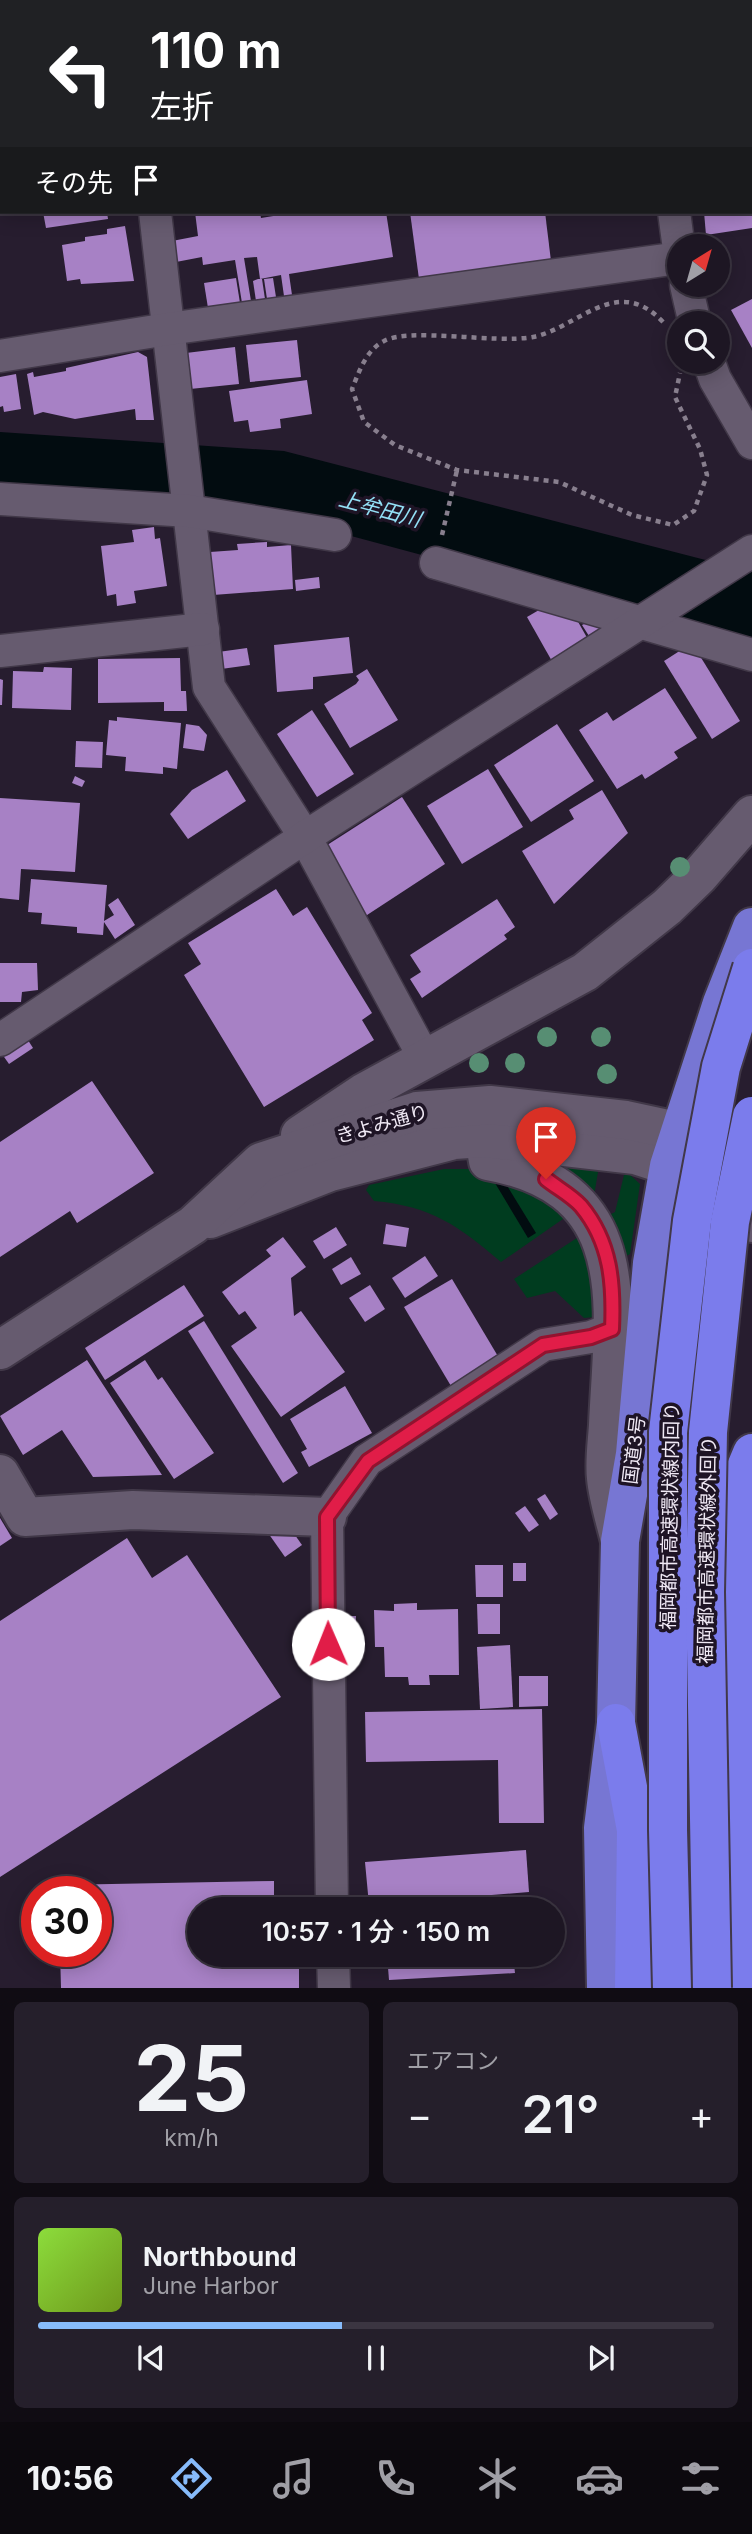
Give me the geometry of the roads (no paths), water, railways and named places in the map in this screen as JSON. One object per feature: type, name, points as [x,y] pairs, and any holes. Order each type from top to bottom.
[{"type":"highway","name":"国道3号","points":[[606,1988],[603,1828],[616,1723],[620,1541],[635,1454],[652,1263],[676,1149],[722,1003],[752,927]]},
{"type":"highway","name":"福岡都市高速環状線内回り","points":[[673,1988],[668,1830],[668,1432],[692,1221],[721,1067],[752,968]]},
{"type":"highway","name":"福岡都市高速環状線外回り","points":[[712,1988],[705,1592],[708,1432],[730,1223],[752,1116]]},
{"type":"highway","points":[[744,1988],[744,1472],[752,1453]]},
{"type":"highway","points":[[616,1723],[636,1830],[634,1988]]},
{"type":"street","points":[[155,214],[209,687],[305,837],[425,1059]]},
{"type":"street","points":[[674,214],[677,234]]},
{"type":"street","points":[[0,356],[139,337],[168,329],[667,260]]},
{"type":"street","points":[[715,374],[752,443]]},
{"type":"street","points":[[0,499],[189,507],[335,535]]},
{"type":"street","points":[[0,1041],[305,837],[752,551]]},
{"type":"street","points":[[438,552],[642,623],[752,656]]},
{"type":"street","points":[[0,652],[203,629]]},
{"type":"street","points":[[261,1161],[363,1093],[586,972],[667,907],[699,876],[752,815]]},
{"type":"street","name":"きよみ通り","points":[[0,1350],[193,1225],[261,1161],[417,1111],[490,1105],[626,1120],[676,1149]]},
{"type":"street","points":[[484,1138],[488,1161],[511,1165],[546,1179],[580,1205],[608,1255],[614,1289],[606,1477],[620,1541]]},
{"type":"street","name":"きよみ通り","points":[[193,1225],[330,1172],[454,1140],[484,1138],[635,1155],[676,1149]]},
{"type":"street","points":[[676,1149],[752,1173]]},
{"type":"street","points":[[676,1149],[752,1223]]},
{"type":"street","points":[[332,1897],[327,1517],[368,1461],[378,1453],[543,1345],[591,1337],[612,1329]]},
{"type":"street","points":[[0,1474],[25,1517],[133,1510],[327,1517]]},
{"type":"street","points":[[333,1967],[334,1988]]},
{"type":"water","name":"上牟田川","points":[[0,432],[284,451],[752,572],[752,644],[314,526],[0,493]]},
{"type":"water","points":[[503,1179],[536,1233],[528,1238],[495,1183]]}]
